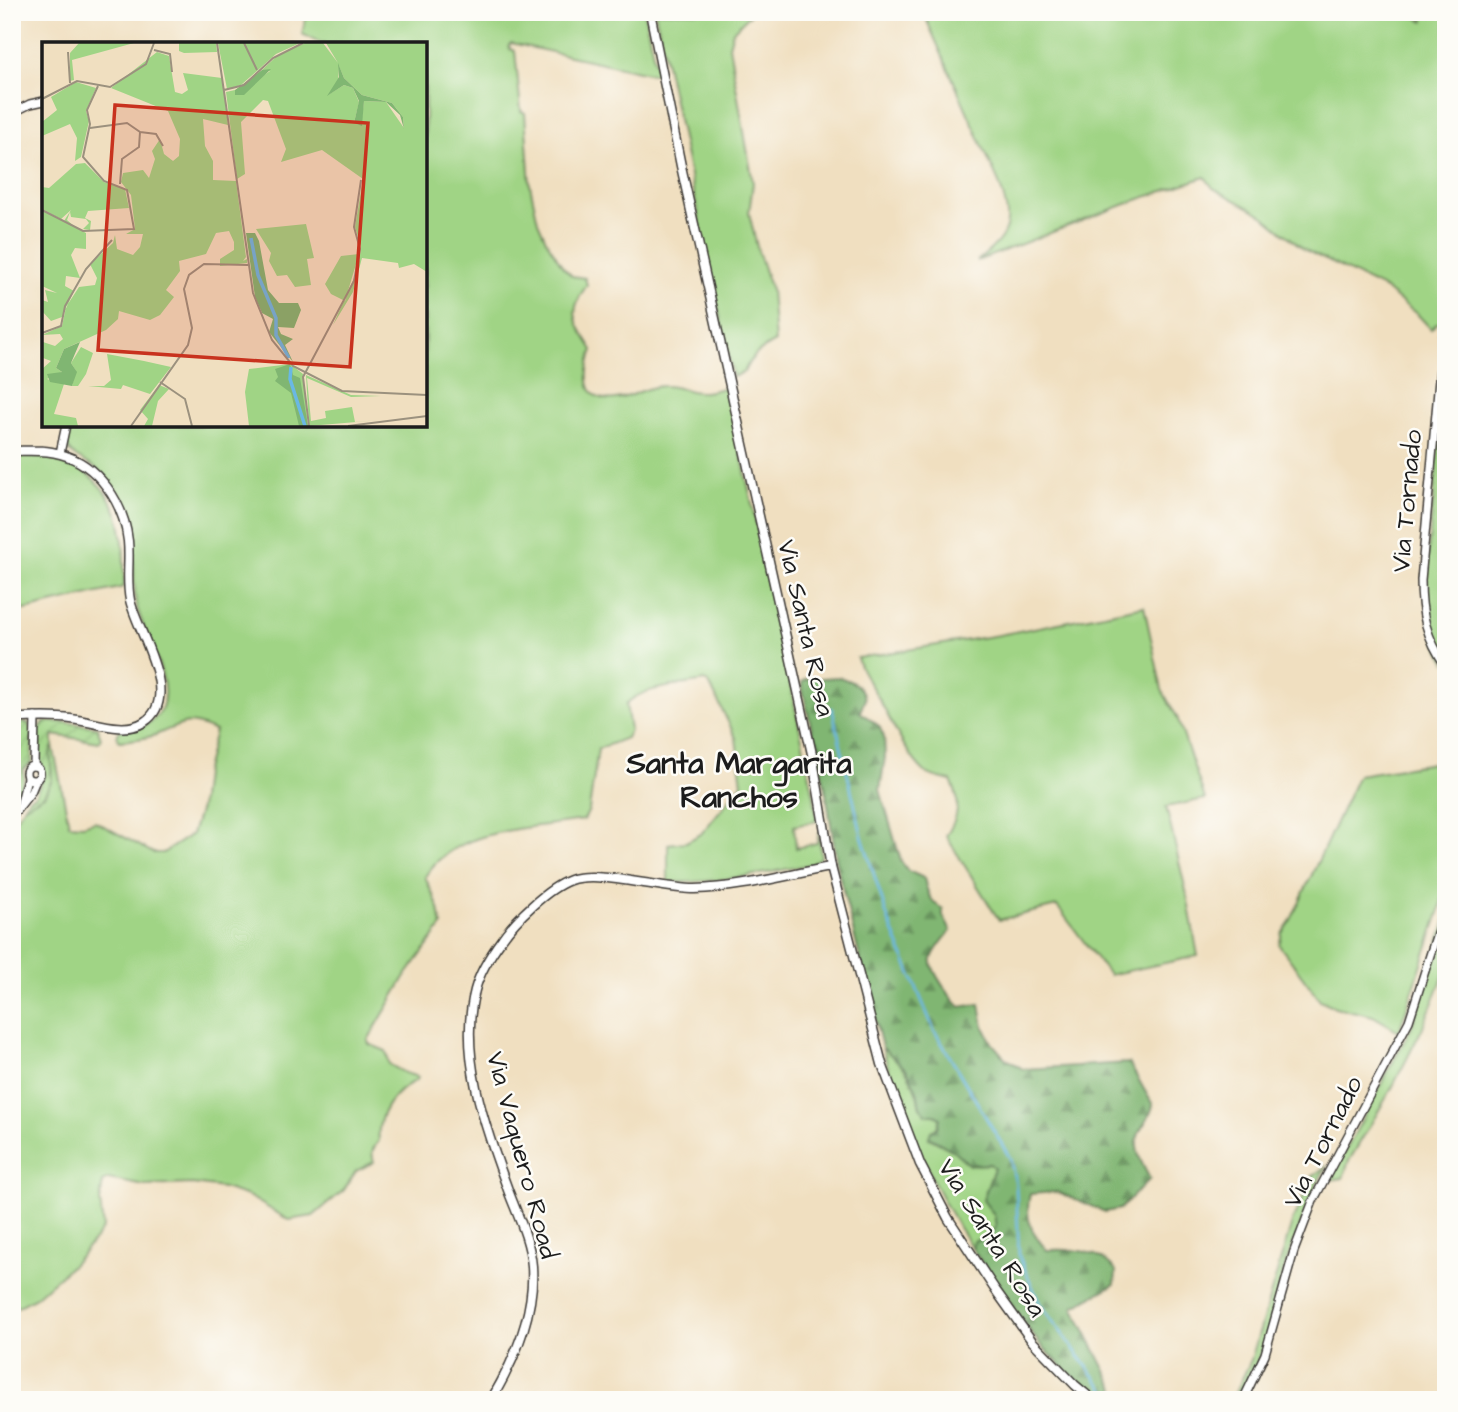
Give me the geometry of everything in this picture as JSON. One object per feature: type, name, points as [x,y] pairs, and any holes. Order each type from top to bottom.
[{"type":"street","name":"Via Santa Rosa","points":[[650,12],[681,166],[812,754],[831,867],[882,1064],[920,1164],[948,1218],[1017,1320],[1074,1385],[1093,1400]]},
{"type":"street","points":[[12,113],[42,101]]},
{"type":"street","name":"Via Tornado","points":[[1443,335],[1421,580],[1421,606],[1433,647],[1446,666]]},
{"type":"street","points":[[60,453],[66,427]]},
{"type":"street","points":[[12,451],[60,453],[84,465],[106,485],[120,508],[128,540],[130,598],[139,628],[151,653],[158,678],[159,697],[158,705],[151,716],[131,727],[69,718],[12,718]]},
{"type":"street","points":[[12,816],[31,779],[40,772],[34,766],[35,718]]},
{"type":"street","name":"Via Vaquero Road","points":[[491,1400],[517,1348],[531,1297],[532,1282],[530,1251],[492,1145],[472,1057],[470,1032],[475,988],[494,950],[521,917],[569,880],[592,877],[674,888],[713,888],[831,867]]},
{"type":"street","name":"Via Tornado","points":[[1243,1400],[1265,1354],[1294,1251],[1313,1201],[1409,1021],[1446,905]]},
{"type":"green space","points":[[299,12],[644,12],[657,73],[511,43],[509,45],[510,49],[515,51],[521,111],[525,113],[530,185],[538,222],[546,240],[572,276],[585,278],[587,285],[575,311],[578,325],[593,350],[588,384],[597,397],[617,399],[659,386],[703,392],[727,387],[814,796],[817,821],[794,826],[796,848],[817,843],[819,832],[821,857],[812,864],[758,874],[704,881],[668,882],[668,844],[686,842],[701,834],[742,784],[736,738],[709,683],[704,681],[653,690],[634,698],[626,704],[630,730],[626,738],[598,749],[589,810],[584,820],[496,833],[474,840],[454,849],[438,861],[425,877],[439,908],[442,926],[407,974],[368,1040],[369,1044],[386,1051],[389,1064],[418,1077],[394,1097],[383,1113],[379,1141],[373,1151],[374,1162],[356,1171],[344,1190],[313,1216],[289,1220],[248,1196],[223,1188],[192,1184],[145,1186],[108,1179],[103,1182],[100,1201],[103,1228],[96,1238],[72,1265],[36,1297],[12,1310],[12,823],[23,808],[48,788],[53,746],[69,824],[83,825],[95,821],[153,853],[163,853],[192,834],[200,808],[204,774],[215,731],[192,723],[144,738],[119,741],[117,737],[119,731],[145,725],[158,715],[164,701],[164,685],[136,603],[133,542],[124,508],[105,478],[69,450],[66,441],[68,427],[427,427],[427,42],[319,42],[302,34],[306,17]]},
{"type":"green space","points":[[655,12],[752,12],[733,31],[729,46],[753,183],[749,213],[771,290],[775,342],[757,354],[744,372],[733,377]]},
{"type":"green space","points":[[923,12],[1395,12],[1424,21],[1423,12],[1446,12],[1446,322],[1437,323],[1431,329],[1385,289],[1305,250],[1261,214],[1213,188],[1205,177],[1131,202],[977,261],[1003,235],[1007,219],[1006,209],[999,183]]},
{"type":"green space","points":[[1446,370],[1446,661],[1432,629],[1426,573]]},
{"type":"green space","points":[[12,455],[45,456],[66,461],[85,472],[102,488],[114,506],[120,524],[124,551],[124,587],[12,613]]},
{"type":"green space","points":[[1144,606],[1162,690],[1177,717],[1205,799],[1166,807],[1198,956],[1109,975],[1057,906],[999,920],[946,836],[957,809],[957,796],[951,781],[928,774],[911,756],[857,658],[999,635]]},
{"type":"green space","points":[[839,677],[852,682],[861,690],[865,699],[860,712],[879,726],[884,737],[885,757],[880,790],[901,861],[908,871],[924,878],[930,896],[943,909],[943,916],[951,931],[932,959],[937,977],[947,991],[960,1007],[980,1004],[984,1027],[992,1043],[1004,1057],[1023,1069],[1129,1063],[1153,1105],[1137,1141],[1140,1158],[1150,1179],[1120,1209],[1105,1212],[1057,1192],[1030,1194],[1028,1203],[1030,1225],[1047,1250],[1076,1250],[1094,1254],[1116,1271],[1115,1284],[1073,1307],[1121,1400],[1100,1400],[1072,1377],[1040,1344],[972,1248],[974,1241],[987,1238],[996,1226],[994,1215],[983,1200],[994,1168],[990,1164],[970,1165],[954,1151],[929,1137],[931,1131],[937,1128],[940,1118],[927,1115],[920,1107],[917,1091],[907,1070],[882,1047],[838,870],[825,786],[802,687],[802,682],[806,679]]},
{"type":"green space","points":[[12,722],[28,723],[32,729],[32,762],[23,770],[24,778],[17,802],[12,779],[16,749],[12,737]]},
{"type":"green space","points":[[44,722],[97,727],[101,738],[99,742],[53,735],[50,752],[52,780],[44,795],[23,807],[29,798],[35,795],[44,776],[39,763],[39,730]]},
{"type":"green space","points":[[1446,761],[1446,881],[1440,910],[1399,1031],[1373,1016],[1335,1007],[1320,1000],[1279,945],[1282,933],[1291,920],[1358,775]]},
{"type":"green space","points":[[1446,920],[1446,967],[1422,1029],[1392,1088],[1349,1161],[1343,1178],[1330,1180],[1411,1028]]},
{"type":"green space","points":[[882,1047],[897,1059],[907,1073],[920,1107],[940,1118],[937,1128],[929,1138],[954,1151],[970,1165],[991,1164],[994,1168],[983,1200],[994,1215],[996,1226],[987,1238],[974,1241],[972,1248],[943,1201],[919,1151]]},
{"type":"green space","points":[[1327,1165],[1315,1187],[1285,1265],[1262,1351],[1239,1400],[1232,1400],[1251,1360],[1293,1219],[1313,1176]]},
{"type":"waterway","points":[[832,708],[862,836],[888,919],[934,1030],[1010,1158],[1016,1185],[1019,1256],[1040,1304],[1112,1400]]},
{"type":"district","name":"Santa Margarita Ranchos","points":[[739,781]]}]
